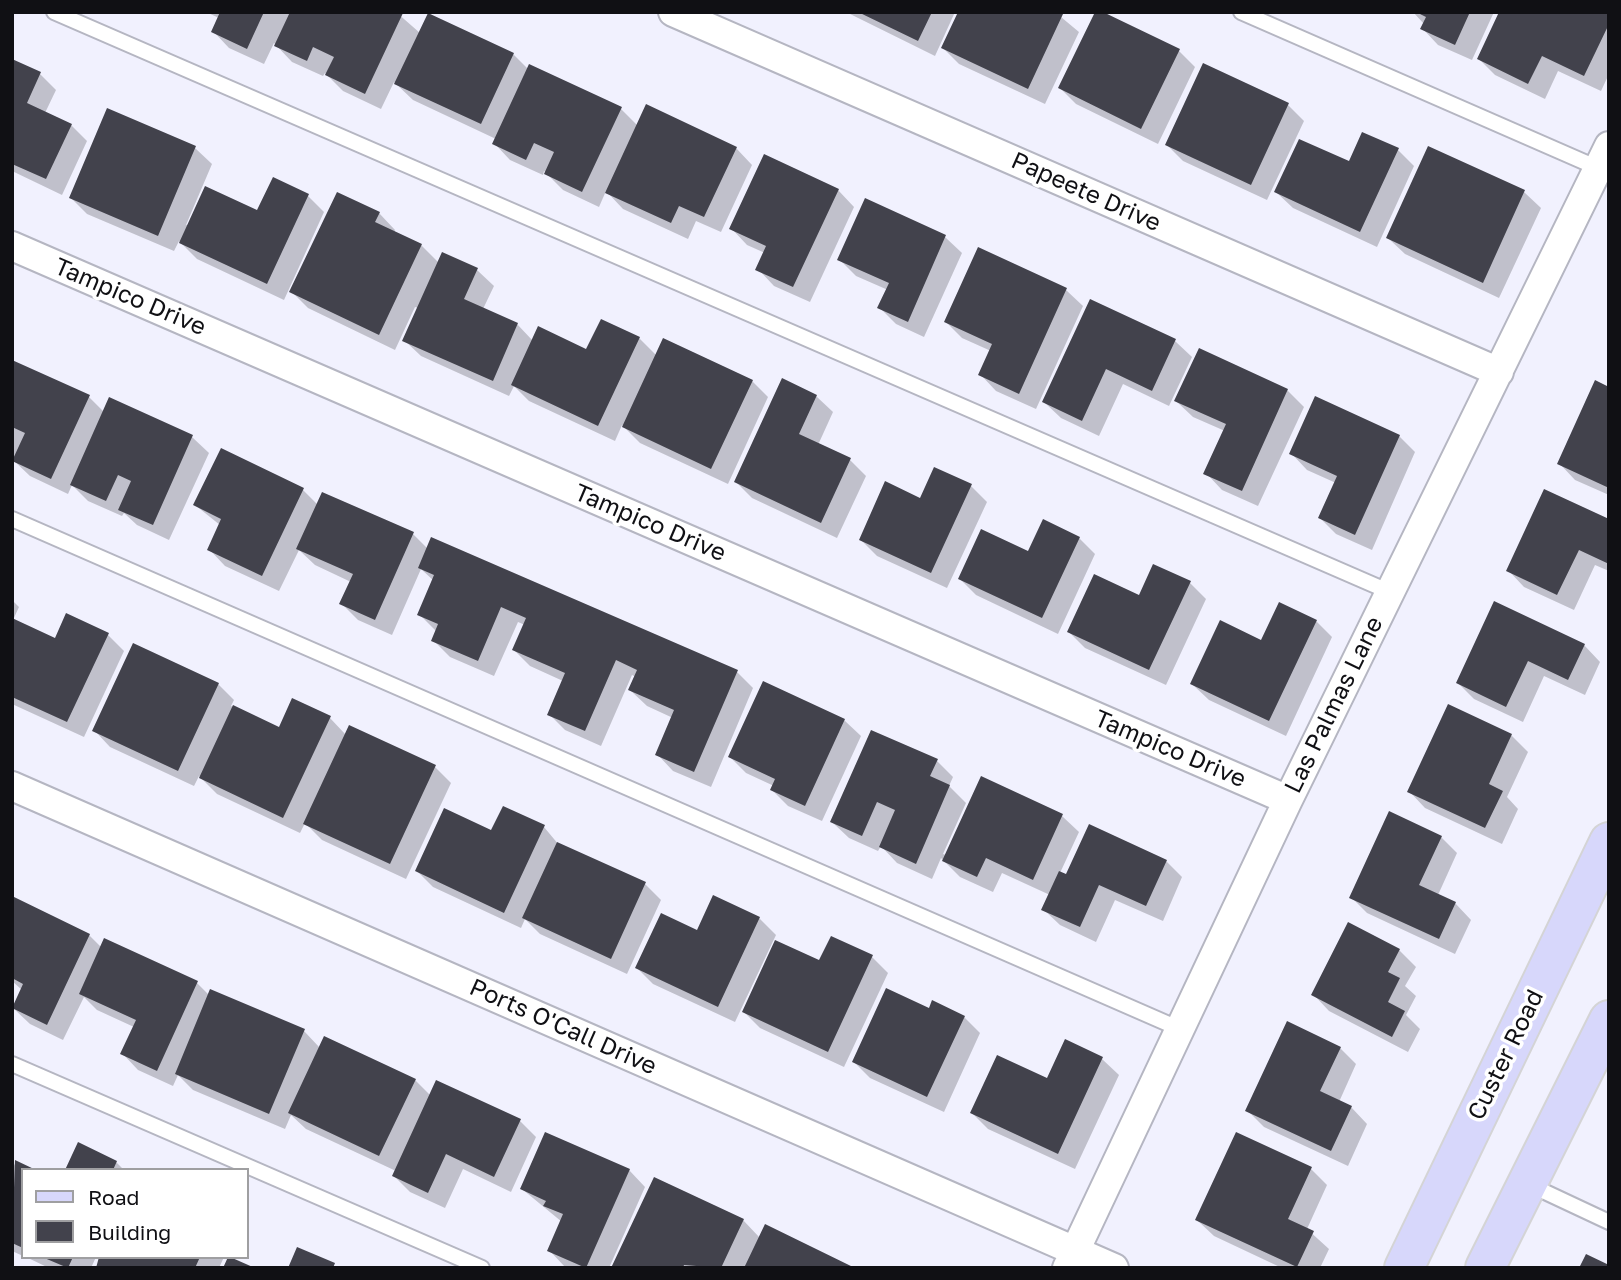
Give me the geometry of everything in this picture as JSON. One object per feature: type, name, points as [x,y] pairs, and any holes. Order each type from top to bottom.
[{"type":"main road","name":"Custer Road","points":[[1404,1268],[1609,842]]},
{"type":"main road","points":[[1485,1268],[1609,1020]]},
{"type":"street","name":"Papeete Drive","points":[[673,12],[1499,372]]},
{"type":"street","name":"Las Palmas Lane","points":[[1071,1259],[1288,800],[1604,157]]},
{"type":"street","name":"Tampico Drive","points":[[12,246],[1288,800]]},
{"type":"street","name":"Ports O'Call Drive","points":[[12,786],[1071,1259],[1114,1268]]},
{"type":"lane","points":[[54,12],[1390,592]]},
{"type":"lane","points":[[1241,12],[1604,157]]},
{"type":"lane","points":[[12,519],[1180,1029]]},
{"type":"lane","points":[[12,1063],[481,1268]]},
{"type":"lane","points":[[1527,1184],[1609,1222]]},
{"type":"building","points":[[220,12],[264,12],[247,49],[211,32]]},
{"type":"building","points":[[290,12],[403,13],[365,94],[325,75],[334,57],[313,47],[307,61],[274,46]]},
{"type":"building","points":[[858,12],[932,12],[918,41]]},
{"type":"building","points":[[958,12],[1063,14],[1028,89],[941,48]]},
{"type":"building","points":[[1095,12],[1103,12],[1180,49],[1141,129],[1058,88]]},
{"type":"building","points":[[1416,12],[1470,12],[1455,45],[1420,29],[1426,17]]},
{"type":"building","points":[[1499,12],[1605,12],[1609,14],[1609,24],[1584,76],[1542,56],[1528,84],[1477,59]]},
{"type":"building","points":[[428,13],[514,53],[481,124],[394,84]]},
{"type":"building","points":[[12,59],[41,72],[27,103],[72,124],[46,179],[12,164]]},
{"type":"building","points":[[1203,63],[1289,103],[1251,185],[1165,145]]},
{"type":"building","points":[[529,64],[622,107],[582,192],[544,174],[554,152],[534,143],[526,160],[492,144]]},
{"type":"building","points":[[646,104],[737,147],[704,217],[679,206],[671,223],[605,193]]},
{"type":"building","points":[[107,108],[196,146],[158,236],[69,198]]},
{"type":"building","points":[[1362,132],[1399,148],[1360,232],[1274,192],[1299,139],[1349,161]]},
{"type":"building","points":[[1428,146],[1525,190],[1483,283],[1386,238]]},
{"type":"building","points":[[764,154],[839,189],[793,287],[755,270],[766,246],[729,229]]},
{"type":"building","points":[[273,177],[309,194],[267,284],[179,243],[205,186],[257,210]]},
{"type":"building","points":[[337,192],[380,212],[375,222],[422,244],[379,335],[289,292]]},
{"type":"building","points":[[865,198],[946,235],[908,322],[877,308],[889,283],[837,260]]},
{"type":"building","points":[[978,247],[1067,288],[1019,394],[978,375],[992,344],[944,322]]},
{"type":"building","points":[[442,252],[478,268],[464,299],[518,323],[493,381],[402,341]]},
{"type":"building","points":[[1090,299],[1176,339],[1152,391],[1106,369],[1082,421],[1042,402]]},
{"type":"building","points":[[601,319],[640,337],[598,426],[511,385],[538,326],[586,349]]},
{"type":"building","points":[[663,338],[753,380],[711,469],[622,427]]},
{"type":"building","points":[[1199,348],[1288,389],[1242,491],[1203,474],[1226,424],[1174,401]]},
{"type":"building","points":[[12,360],[90,395],[51,479],[12,461],[25,433],[12,427]]},
{"type":"building","points":[[782,378],[817,395],[799,434],[851,458],[821,523],[734,482]]},
{"type":"building","points":[[1595,380],[1609,387],[1609,488],[1557,464]]},
{"type":"building","points":[[1315,396],[1400,435],[1355,535],[1318,518],[1337,476],[1289,454]]},
{"type":"building","points":[[109,397],[193,435],[153,525],[118,510],[131,481],[118,475],[106,501],[70,485]]},
{"type":"building","points":[[221,448],[304,488],[262,576],[207,550],[221,519],[193,505]]},
{"type":"building","points":[[934,467],[972,484],[931,573],[859,540],[885,481],[920,498]]},
{"type":"building","points":[[1544,489],[1609,519],[1609,564],[1579,550],[1557,595],[1506,571]]},
{"type":"building","points":[[322,492],[414,532],[375,620],[339,604],[353,574],[296,549]]},
{"type":"building","points":[[1043,519],[1080,537],[1042,618],[958,579],[981,529],[1028,551]]},
{"type":"building","points":[[431,537],[738,670],[694,772],[655,755],[674,710],[628,690],[637,670],[616,660],[585,731],[547,715],[565,673],[512,650],[526,618],[501,607],[478,661],[431,641],[438,624],[417,615],[434,575],[418,568]]},
{"type":"building","points":[[1153,564],[1191,581],[1149,670],[1067,632],[1094,574],[1139,595]]},
{"type":"building","points":[[1494,601],[1585,644],[1568,680],[1528,661],[1506,707],[1456,683]]},
{"type":"building","points":[[1279,602],[1317,620],[1269,721],[1190,684],[1220,620],[1261,640]]},
{"type":"building","points":[[66,613],[109,633],[67,722],[12,697],[12,618],[55,638]]},
{"type":"building","points":[[133,643],[219,683],[178,771],[92,731]]},
{"type":"building","points":[[763,681],[845,719],[805,806],[770,790],[775,779],[728,757]]},
{"type":"building","points":[[292,698],[331,716],[283,818],[199,778],[233,705],[279,727]]},
{"type":"building","points":[[1448,704],[1512,734],[1489,784],[1503,791],[1485,828],[1407,792]]},
{"type":"building","points":[[349,725],[436,765],[390,864],[303,824]]},
{"type":"building","points":[[871,730],[938,759],[930,776],[950,785],[916,864],[879,847],[895,810],[877,802],[862,836],[830,822]]},
{"type":"building","points":[[981,776],[1063,814],[1033,880],[986,858],[977,877],[942,861]]},
{"type":"building","points":[[503,806],[545,825],[504,913],[415,871],[444,808],[491,830]]},
{"type":"building","points":[[1389,811],[1442,836],[1419,885],[1456,902],[1439,939],[1349,898]]},
{"type":"building","points":[[1089,824],[1167,860],[1146,906],[1099,885],[1080,927],[1041,910],[1059,871],[1066,874]]},
{"type":"building","points":[[557,842],[646,882],[611,959],[522,918]]},
{"type":"building","points":[[713,895],[760,917],[718,1007],[635,968],[661,913],[697,930]]},
{"type":"building","points":[[12,896],[90,934],[47,1025],[12,1008],[23,984],[12,978]]},
{"type":"building","points":[[1348,922],[1400,949],[1388,972],[1400,978],[1388,1002],[1405,1011],[1392,1037],[1311,995]]},
{"type":"building","points":[[831,936],[873,955],[828,1052],[742,1012],[775,940],[819,960]]},
{"type":"building","points":[[104,938],[198,981],[157,1071],[120,1054],[136,1020],[79,994]]},
{"type":"building","points":[[886,988],[929,1008],[932,1000],[965,1016],[927,1097],[852,1062]]},
{"type":"building","points":[[210,989],[305,1029],[269,1114],[175,1074]]},
{"type":"building","points":[[1287,1021],[1341,1047],[1320,1091],[1352,1106],[1331,1151],[1245,1111]]},
{"type":"building","points":[[324,1036],[416,1079],[379,1156],[288,1113]]},
{"type":"building","points":[[1065,1039],[1103,1057],[1058,1154],[970,1113],[997,1055],[1047,1078]]},
{"type":"building","points":[[436,1080],[521,1119],[494,1177],[446,1154],[428,1193],[392,1176]]},
{"type":"building","points":[[545,1132],[630,1169],[586,1268],[547,1251],[563,1214],[543,1206],[546,1201],[520,1189]]},
{"type":"building","points":[[1236,1132],[1312,1167],[1288,1219],[1314,1231],[1297,1267],[1195,1220]]},
{"type":"building","points":[[78,1142],[117,1161],[114,1168],[66,1168]]},
{"type":"building","points":[[15,1160],[32,1168],[21,1168],[21,1247],[12,1243]]},
{"type":"building","points":[[654,1177],[744,1219],[721,1268],[684,1265],[683,1268],[611,1268]]},
{"type":"building","points":[[765,1224],[855,1268],[744,1268]]},
{"type":"building","points":[[297,1247],[335,1263],[333,1268],[288,1268]]},
{"type":"building","points":[[1586,1254],[1609,1265],[1609,1268],[1579,1268]]},
{"type":"building","points":[[47,1259],[72,1259],[68,1268]]},
{"type":"building","points":[[98,1259],[199,1259],[195,1268],[96,1268]]},
{"type":"building","points":[[227,1259],[235,1259],[255,1268],[223,1268]]}]
